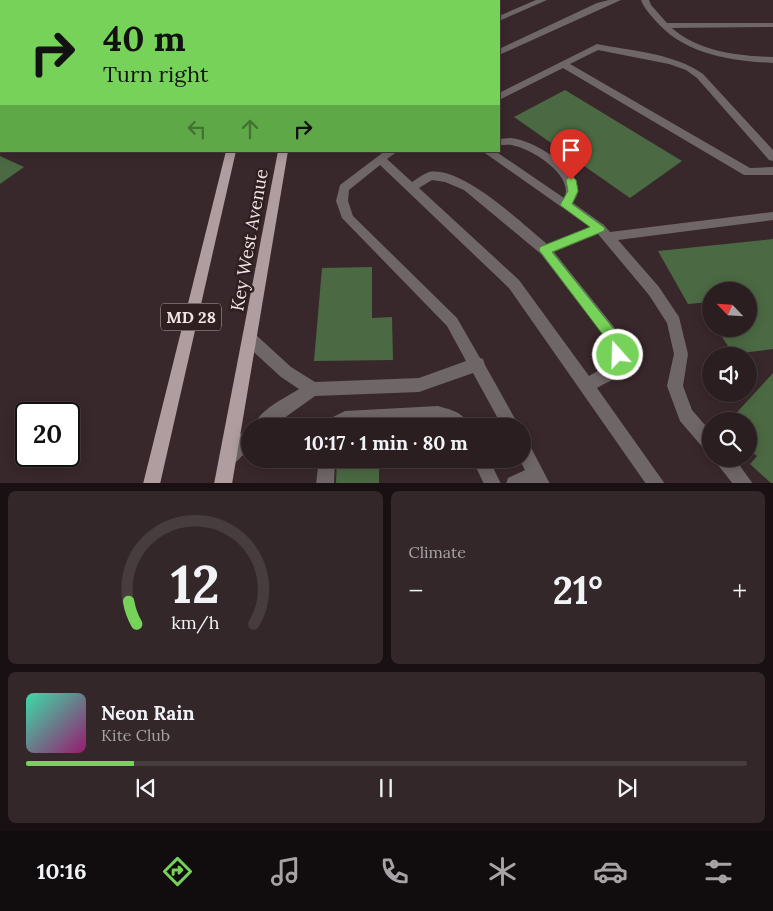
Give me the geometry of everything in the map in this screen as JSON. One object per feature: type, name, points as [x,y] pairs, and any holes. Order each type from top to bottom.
[{"type":"main road","name":"Key West Avenue","points":[[151,483],[231,152]]},
{"type":"main road","name":"Key West Avenue","points":[[223,483],[284,152]]},
{"type":"street","points":[[500,19],[543,0]]},
{"type":"street","points":[[500,52],[617,0]]},
{"type":"street","points":[[645,0],[647,6],[675,36],[722,54],[754,60],[773,60]]},
{"type":"street","points":[[665,26],[773,25]]},
{"type":"street","points":[[500,96],[597,48],[671,62],[690,68],[715,92],[740,123],[773,157]]},
{"type":"street","points":[[563,64],[748,172],[773,171]]},
{"type":"street","points":[[500,142],[514,142],[532,149],[560,167],[571,180],[573,191],[566,205]]},
{"type":"street","points":[[391,152],[344,188],[342,201],[348,218],[452,322],[478,364],[507,418]]},
{"type":"street","points":[[488,152],[603,232],[654,291],[674,321],[681,354],[675,386],[686,415],[702,434]]},
{"type":"street","points":[[380,159],[514,284],[656,483]]},
{"type":"street","points":[[412,187],[430,176],[447,178],[468,187],[544,250],[617,342],[618,368],[588,385]]},
{"type":"street","points":[[544,250],[603,232],[773,216]]},
{"type":"street","points":[[250,339],[286,372],[313,389]]},
{"type":"street","points":[[271,418],[313,389],[419,384],[478,364]]},
{"type":"street","points":[[364,418],[438,414],[453,418]]},
{"type":"street","points":[[228,458],[241,446]]},
{"type":"street","points":[[519,483],[539,479],[531,464]]},
{"type":"street","points":[[731,467],[744,483]]},
{"type":"street","points":[[326,483],[327,468]]},
{"type":"street","points":[[485,468],[492,483]]},
{"type":"building","points":[[565,90],[682,161],[630,198],[514,117]]},
{"type":"building","points":[[0,156],[24,167],[0,184]]},
{"type":"building","points":[[773,239],[773,349],[757,351],[757,347],[729,347],[723,338],[758,338],[758,282],[702,282],[702,303],[688,304],[658,251]]},
{"type":"building","points":[[372,267],[372,318],[392,317],[393,360],[314,361],[322,268]]},
{"type":"building","points":[[773,373],[773,483],[753,467],[757,467],[757,412],[737,412],[746,402],[757,402],[757,390]]},
{"type":"building","points":[[337,468],[379,468],[379,483],[336,483]]},
{"type":"route","points":[[571,180],[573,191],[566,205],[600,228],[544,250],[617,342],[618,355]]}]
